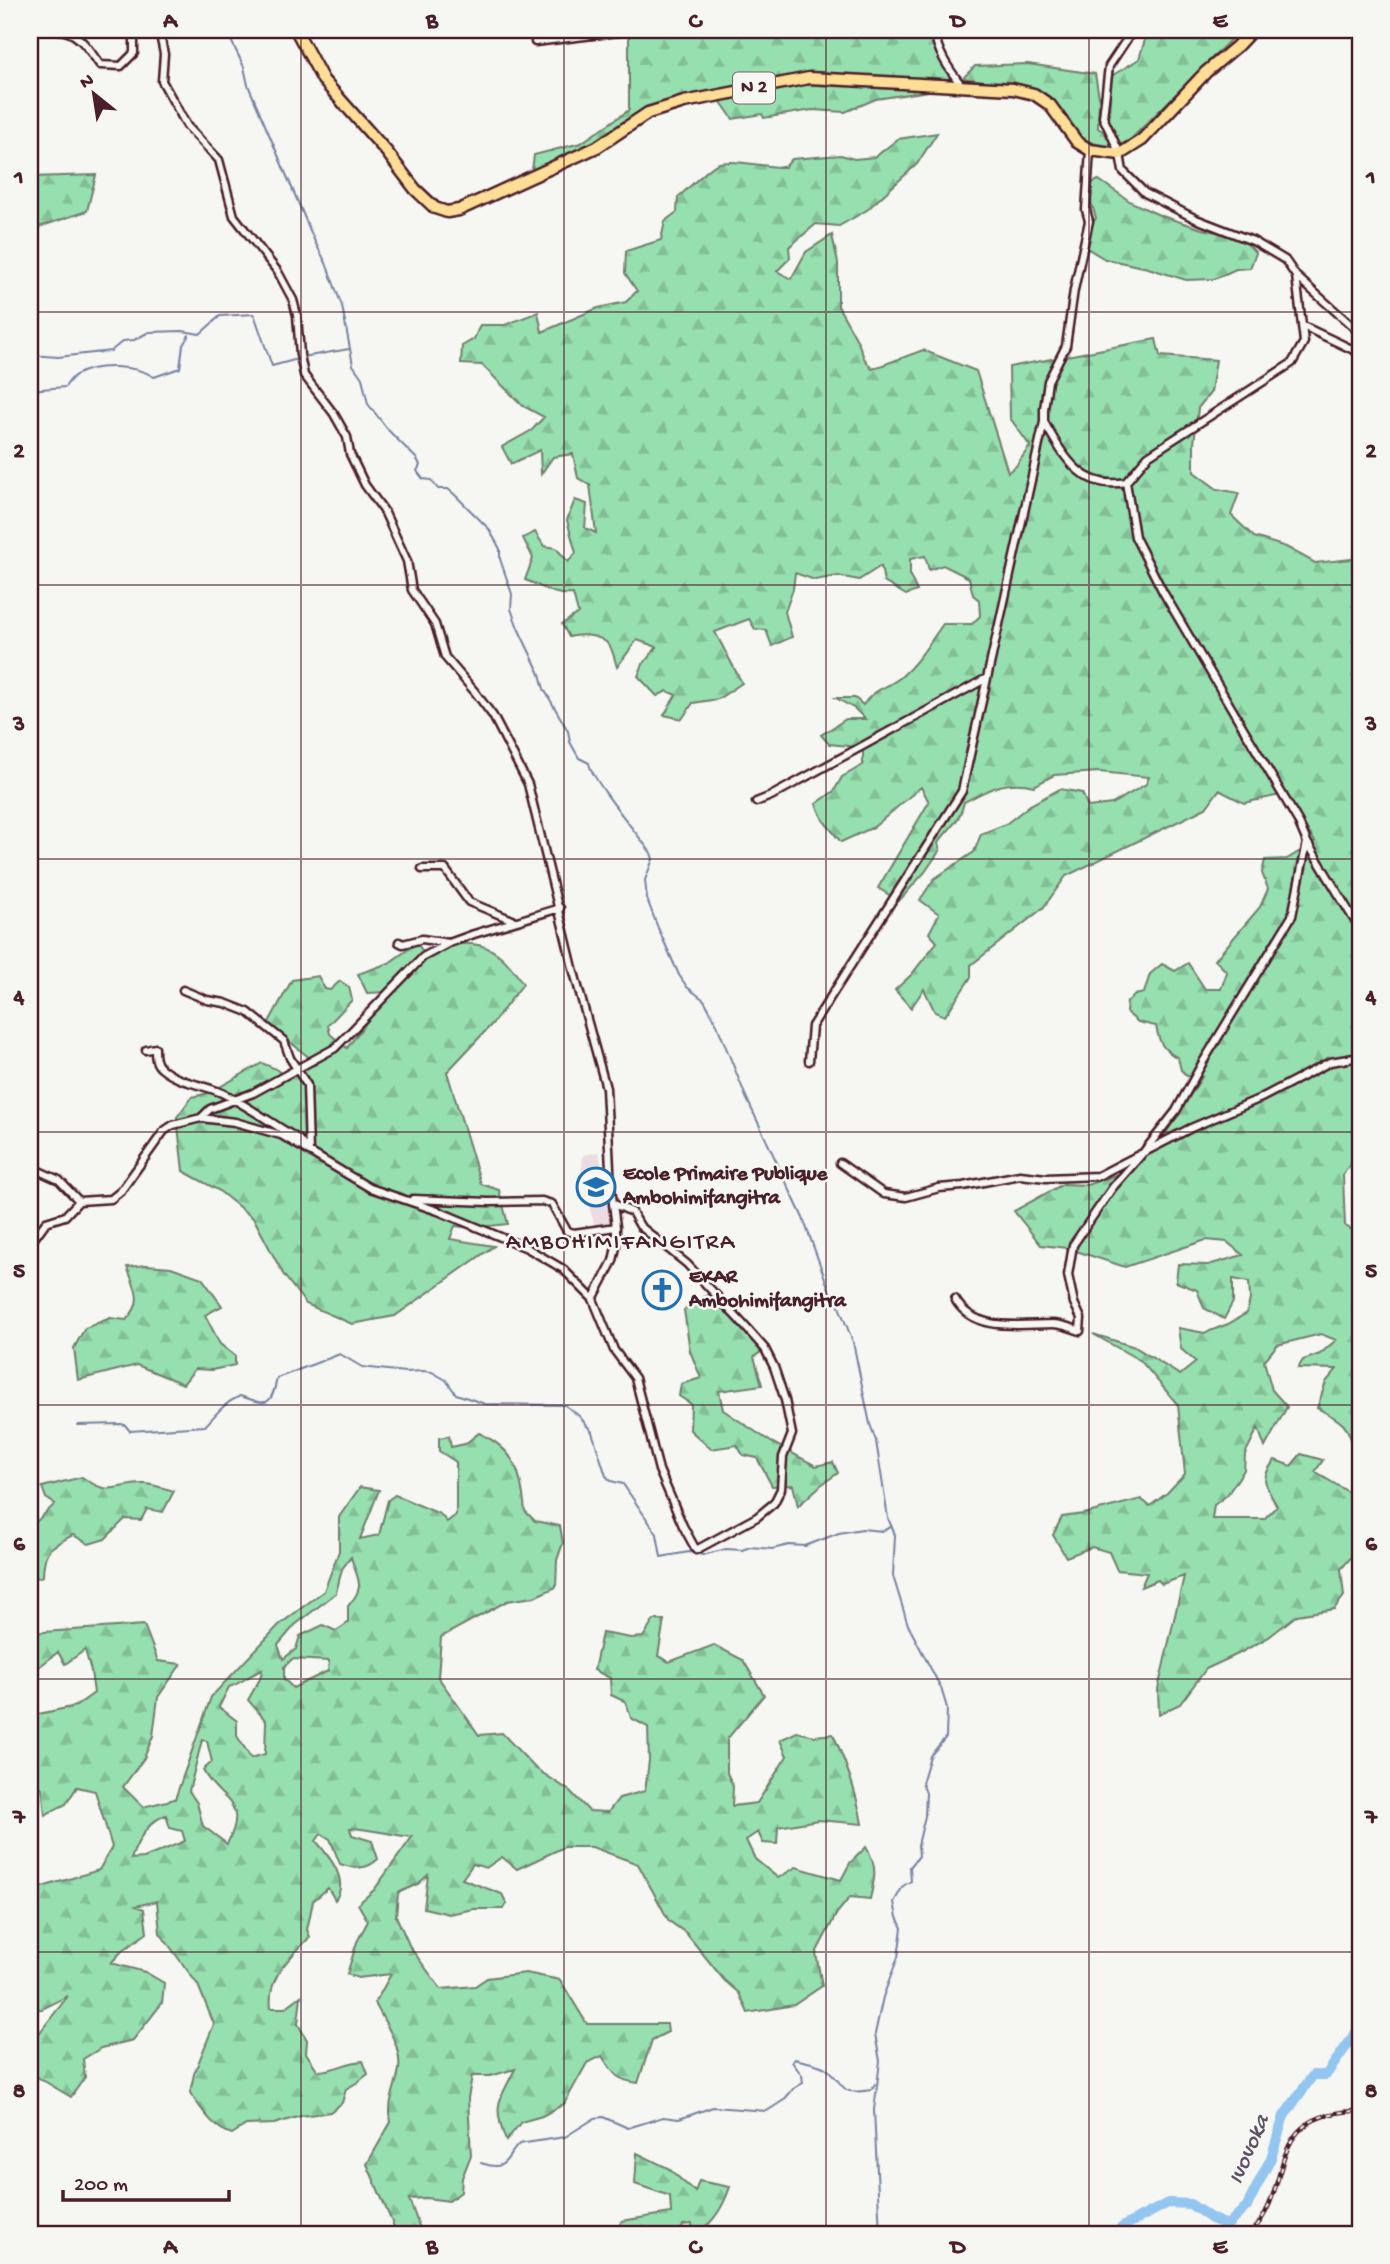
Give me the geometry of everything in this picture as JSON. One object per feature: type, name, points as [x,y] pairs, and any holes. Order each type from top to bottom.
[{"type":"main road","name":"N 2","points":[[296,30],[323,80],[386,151],[415,189],[435,208],[447,212],[459,210],[572,160],[648,113],[684,102],[809,78],[1013,89],[1034,94],[1050,105],[1077,142],[1090,150]]},
{"type":"main road","points":[[1090,150],[1120,154],[1142,140],[1206,72],[1252,30]]},
{"type":"street","points":[[58,30],[68,30],[85,43],[100,65],[121,66],[134,53],[134,30]]},
{"type":"street","points":[[159,30],[164,54],[162,81],[187,126],[219,160],[234,216],[288,287],[298,315],[300,358],[304,374],[334,414],[365,485],[384,511],[407,561],[412,590],[435,624],[445,657],[492,716],[528,784],[574,972],[606,1088],[616,1227],[612,1261],[593,1299]]},
{"type":"street","points":[[535,42],[635,30]]},
{"type":"street","points":[[934,30],[945,63],[961,86]]},
{"type":"street","points":[[1133,30],[1109,66],[1103,117],[1120,154],[1123,171],[1145,193],[1196,219],[1253,241],[1285,260],[1296,276],[1360,333]]},
{"type":"street","points":[[809,1060],[812,1026],[962,791],[1044,422],[1048,381],[1066,346],[1074,290],[1089,221],[1086,210],[1090,150]]},
{"type":"street","points":[[1044,422],[1065,458],[1091,480],[1113,484],[1126,482],[1148,456],[1292,363],[1304,342],[1296,276]]},
{"type":"street","points":[[1303,326],[1360,353]]},
{"type":"street","points":[[1126,482],[1135,537],[1163,592],[1307,842],[1360,926]]},
{"type":"street","points":[[756,802],[987,678]]},
{"type":"street","points":[[955,1300],[969,1317],[983,1322],[1022,1326],[1056,1324],[1080,1331],[1081,1318],[1074,1303],[1068,1275],[1073,1245],[1113,1187],[1176,1111],[1292,916],[1307,842]]},
{"type":"street","points":[[422,869],[446,869],[469,902],[515,921]]},
{"type":"street","points":[[201,1118],[210,1110],[298,1069],[343,1041],[423,957],[449,943],[560,908]]},
{"type":"street","points":[[400,942],[403,944],[422,939],[449,943]]},
{"type":"street","points":[[183,990],[248,1012],[285,1041],[290,1058],[307,1085],[309,1152]]},
{"type":"street","points":[[146,1050],[155,1048],[160,1067],[176,1078],[206,1086],[235,1100],[298,1139],[309,1152]]},
{"type":"street","points":[[840,1163],[884,1194],[906,1197],[939,1188],[1020,1175],[1046,1178],[1098,1176],[1330,1062],[1360,1056]]},
{"type":"street","points":[[30,1167],[59,1180],[79,1201],[111,1199],[121,1191],[164,1131],[173,1125],[201,1118],[281,1135],[354,1180],[485,1229],[527,1248],[563,1269],[593,1299],[614,1350],[635,1378],[659,1470],[696,1550],[762,1514],[774,1503],[781,1489],[783,1457],[792,1434],[786,1400],[765,1349],[687,1264],[640,1226],[632,1212],[614,1204]]},
{"type":"street","points":[[404,1199],[542,1201],[552,1204],[566,1231],[574,1233],[616,1227]]},
{"type":"street","points":[[30,1244],[46,1222],[65,1216],[79,1201]]},
{"type":"shaded area","name":"Ecole Primaire Publique Ambohimifangitra","points":[[599,1152],[604,1180],[607,1180],[607,1195],[613,1220],[612,1225],[595,1227],[581,1177],[583,1155]]},
{"type":"green space","points":[[629,30],[935,30],[945,63],[962,86],[876,99],[845,112],[812,110],[764,118],[762,114],[733,119],[716,95],[684,102],[531,178],[534,155],[581,143],[629,110]]},
{"type":"green space","points":[[1148,30],[1219,30],[1231,39],[1130,140],[1111,149],[1084,140],[1052,101],[1033,89],[963,78],[975,66],[1028,64],[1095,74],[1099,97],[1098,128],[1109,135],[1110,77],[1139,59]]},
{"type":"green space","points":[[937,133],[917,164],[867,210],[839,226],[816,224],[789,247],[790,258],[777,271],[791,279],[806,252],[832,235],[838,263],[838,306],[872,369],[923,350],[976,371],[1008,472],[1016,466],[1030,446],[1010,418],[1009,367],[1156,339],[1160,356],[1216,360],[1211,392],[1198,408],[1194,472],[1217,489],[1239,493],[1231,515],[1254,537],[1286,547],[1315,563],[1360,558],[1360,1150],[1343,1175],[1345,1226],[1360,1234],[1360,1451],[1355,1452],[1350,1435],[1343,1424],[1317,1408],[1326,1382],[1337,1369],[1298,1368],[1303,1360],[1320,1354],[1336,1340],[1321,1334],[1277,1345],[1264,1361],[1272,1390],[1287,1407],[1265,1447],[1258,1428],[1245,1454],[1244,1470],[1227,1495],[1214,1505],[1212,1519],[1264,1519],[1277,1506],[1265,1478],[1270,1467],[1275,1460],[1291,1466],[1301,1454],[1323,1460],[1315,1472],[1360,1499],[1360,1554],[1353,1555],[1341,1569],[1344,1596],[1334,1609],[1297,1615],[1269,1637],[1206,1669],[1180,1704],[1159,1714],[1158,1689],[1184,1576],[1162,1584],[1158,1580],[1141,1587],[1147,1573],[1117,1570],[1109,1552],[1092,1547],[1066,1557],[1053,1535],[1062,1517],[1141,1499],[1150,1506],[1185,1474],[1178,1405],[1141,1361],[1093,1334],[1135,1347],[1180,1375],[1196,1362],[1181,1349],[1178,1328],[1205,1333],[1228,1324],[1247,1313],[1250,1299],[1249,1282],[1233,1279],[1233,1302],[1224,1319],[1204,1308],[1197,1290],[1176,1282],[1178,1264],[1208,1265],[1243,1255],[1227,1242],[1206,1240],[1125,1267],[1067,1248],[1041,1245],[1014,1211],[1063,1184],[1087,1185],[1122,1173],[1166,1133],[1202,1077],[1187,1076],[1181,1070],[1178,1058],[1162,1045],[1156,1026],[1138,1022],[1126,1012],[1127,1002],[1135,995],[1144,993],[1150,974],[1162,964],[1175,971],[1188,963],[1205,989],[1221,989],[1227,972],[1215,960],[1260,907],[1268,889],[1262,873],[1265,860],[1287,859],[1315,842],[1285,794],[1244,803],[1219,790],[1206,808],[1066,876],[1043,908],[971,965],[971,977],[945,1016],[935,1012],[924,989],[911,1008],[895,990],[911,975],[937,942],[929,933],[939,914],[920,900],[934,879],[974,852],[981,834],[1006,824],[1030,805],[1060,789],[1082,793],[1088,807],[1112,804],[1146,784],[1149,777],[1099,772],[1054,775],[1034,786],[998,786],[982,793],[964,802],[957,820],[938,843],[940,850],[899,901],[878,888],[929,802],[921,787],[874,827],[841,842],[823,820],[816,804],[834,791],[842,777],[863,765],[863,752],[849,746],[829,744],[821,735],[846,719],[865,719],[855,709],[836,698],[855,698],[863,705],[873,694],[908,670],[943,624],[972,624],[980,616],[979,600],[973,595],[969,578],[943,565],[929,570],[925,556],[910,559],[910,576],[917,591],[906,595],[884,582],[881,566],[859,580],[838,576],[815,580],[795,573],[785,612],[792,637],[772,646],[766,630],[755,629],[749,619],[715,632],[742,683],[718,699],[693,703],[682,719],[664,715],[676,695],[667,691],[657,696],[638,676],[643,664],[657,647],[637,640],[617,667],[612,650],[605,641],[590,636],[569,637],[562,624],[578,613],[573,594],[554,592],[525,580],[533,558],[523,538],[535,532],[544,546],[556,548],[568,562],[576,553],[567,520],[575,500],[587,504],[585,528],[596,533],[590,485],[578,478],[573,454],[553,457],[541,474],[540,450],[511,464],[502,447],[532,430],[544,417],[523,406],[482,365],[461,364],[462,346],[474,339],[480,325],[505,325],[538,312],[542,332],[598,308],[626,302],[637,291],[625,273],[626,251],[661,240],[665,221],[677,212],[678,197],[717,164],[732,162],[785,167],[792,159],[841,155],[854,159],[875,157],[898,139]]},
{"type":"green space","points":[[96,175],[87,211],[30,230],[30,177]]},
{"type":"green space","points":[[1099,180],[1131,202],[1159,215],[1202,229],[1241,237],[1256,253],[1250,268],[1236,269],[1214,279],[1186,280],[1105,259],[1085,247],[1090,227],[1096,218],[1089,184]]},
{"type":"green space","points":[[417,943],[423,952],[469,944],[492,950],[523,984],[492,1024],[447,1072],[481,1184],[499,1190],[508,1224],[471,1228],[455,1226],[450,1239],[494,1246],[395,1316],[352,1324],[306,1304],[283,1274],[254,1219],[218,1190],[183,1171],[177,1117],[192,1097],[209,1093],[262,1063],[284,1076],[317,1064],[268,1024],[292,980],[318,976],[325,989],[330,990],[340,981],[349,987],[352,1000],[328,1025],[330,1034],[347,1048],[389,992],[367,993],[358,974],[389,963]]},
{"type":"green space","points":[[127,1267],[171,1267],[202,1278],[222,1306],[205,1315],[220,1344],[235,1356],[235,1365],[212,1370],[195,1369],[183,1384],[137,1365],[78,1380],[74,1348],[85,1328],[110,1318],[126,1320],[137,1301]]},
{"type":"green space","points":[[714,1291],[765,1349],[754,1357],[762,1385],[719,1391],[723,1410],[771,1442],[816,1466],[833,1462],[838,1473],[798,1506],[793,1485],[772,1486],[757,1458],[743,1455],[737,1445],[711,1449],[690,1430],[691,1404],[679,1396],[681,1384],[701,1378],[690,1351],[684,1310]]},
{"type":"green space","points":[[479,1433],[509,1455],[518,1474],[525,1511],[535,1521],[560,1526],[563,1543],[557,1560],[556,1587],[534,1597],[507,1601],[441,1637],[438,1677],[479,1735],[502,1733],[535,1768],[570,1791],[589,1811],[608,1812],[619,1798],[645,1791],[649,1761],[648,1727],[631,1718],[626,1702],[611,1695],[610,1678],[594,1670],[602,1633],[631,1638],[643,1637],[654,1620],[664,1620],[658,1656],[669,1662],[714,1645],[743,1660],[764,1695],[727,1739],[727,1773],[733,1786],[732,1806],[757,1803],[787,1756],[780,1740],[797,1732],[815,1736],[833,1734],[847,1767],[862,1824],[818,1820],[778,1827],[777,1844],[763,1843],[758,1832],[746,1840],[755,1859],[778,1878],[796,1867],[841,1880],[850,1863],[866,1847],[874,1866],[874,1878],[870,1899],[850,1897],[837,1913],[816,1953],[822,1986],[794,2005],[748,2013],[739,1993],[724,1980],[686,1933],[669,1921],[638,1864],[592,1847],[564,1847],[517,1869],[502,1857],[486,1868],[473,1864],[462,1879],[502,1894],[507,1904],[503,1909],[474,1909],[449,1914],[424,1908],[428,1875],[418,1884],[398,1893],[396,1916],[410,1947],[441,1989],[475,1986],[487,1978],[526,1973],[560,1980],[587,2024],[667,2024],[668,2032],[652,2040],[638,2083],[616,2075],[602,2056],[587,2063],[564,2104],[542,2116],[521,2122],[506,2141],[498,2111],[515,2069],[490,2076],[472,2076],[468,2098],[471,2155],[462,2178],[461,2192],[449,2201],[409,2199],[422,2234],[397,2234],[367,2164],[391,2122],[391,2101],[399,2069],[395,2043],[375,2003],[391,1974],[358,1978],[347,1974],[357,1942],[368,1921],[358,1904],[374,1890],[412,1837],[350,1828],[352,1835],[372,1841],[378,1859],[365,1867],[355,1868],[340,1864],[330,1839],[321,1834],[316,1841],[336,1869],[339,1893],[335,1900],[328,1888],[313,1901],[307,1930],[310,1937],[276,1977],[271,2008],[285,2008],[301,1996],[298,2024],[307,2040],[306,2053],[318,2071],[363,2061],[368,2074],[346,2089],[342,2103],[330,2112],[301,2116],[274,2124],[246,2125],[232,2134],[208,2117],[190,2093],[194,2074],[214,2024],[198,1985],[160,1933],[157,1901],[136,1906],[144,1909],[147,1933],[122,1951],[111,1963],[145,1972],[164,1983],[162,2003],[133,2040],[101,2048],[83,2059],[85,2077],[71,2097],[34,2075],[33,2041],[68,1996],[42,2009],[30,2010],[30,1894],[39,1888],[99,1870],[112,1847],[95,1791],[77,1787],[66,1804],[45,1815],[42,1788],[30,1779],[30,1721],[34,1715],[76,1706],[94,1693],[85,1650],[65,1664],[58,1652],[30,1674],[30,1633],[144,1625],[158,1661],[181,1664],[158,1697],[153,1736],[144,1758],[123,1787],[143,1807],[175,1799],[211,1697],[279,1625],[324,1591],[339,1551],[339,1517],[360,1487],[379,1490],[360,1539],[379,1535],[388,1500],[395,1495],[440,1514],[447,1522],[456,1515],[456,1462],[439,1451],[439,1438],[449,1436],[451,1447],[465,1444]],"holes":[[[351,1557],[359,1582],[357,1593],[348,1606],[348,1623],[336,1631],[323,1625],[300,1636],[296,1649],[283,1659],[278,1645],[295,1625],[336,1593],[342,1569]],[[292,1659],[329,1661],[328,1671],[293,1688],[284,1679],[284,1667]],[[262,1670],[248,1700],[266,1721],[265,1754],[251,1758],[237,1736],[237,1721],[219,1707],[229,1687]],[[202,1740],[207,1741],[212,1762],[203,1770],[234,1809],[233,1829],[227,1844],[203,1826],[197,1803],[189,1791]],[[166,1815],[170,1828],[182,1831],[185,1841],[144,1858],[131,1859],[140,1839],[154,1822]]]},
{"type":"green space","points":[[82,1477],[107,1489],[146,1484],[174,1491],[163,1512],[147,1509],[141,1520],[125,1519],[105,1539],[89,1544],[73,1535],[58,1543],[47,1554],[43,1576],[30,1580],[30,1521],[36,1522],[55,1504],[46,1498],[42,1487]]},
{"type":"green space","points":[[637,2153],[668,2168],[695,2192],[699,2181],[730,2187],[718,2213],[698,2234],[694,2234],[692,2224],[683,2225],[681,2234],[616,2234],[622,2221],[671,2213],[670,2196],[635,2184]]},
{"type":"waterway","points":[[226,30],[326,263],[342,306],[353,365],[362,378],[368,404],[389,431],[417,459],[420,465],[417,471],[423,479],[431,480],[438,489],[448,489],[454,494],[489,529],[500,549],[500,559],[512,594],[511,609],[544,689],[568,731],[570,742],[579,758],[589,763],[606,794],[651,853],[653,859],[645,880],[647,899],[658,928],[679,975],[687,987],[704,1000],[715,1020],[746,1097],[803,1218],[830,1292],[836,1299],[853,1342],[876,1441],[888,1518],[895,1535],[893,1576],[908,1625],[941,1688],[947,1708],[946,1737],[930,1756],[922,1783],[926,1793],[925,1816],[918,1845],[919,1856],[910,1867],[911,1881],[903,1886],[894,1902],[902,1928],[898,1957],[883,1997],[875,2034],[880,2061],[874,2110],[880,2234]]},
{"type":"waterway","points":[[30,355],[58,357],[111,351],[123,341],[134,340],[149,332],[183,331],[200,334],[220,316],[254,314],[272,366],[298,359]]},
{"type":"waterway","points":[[30,390],[65,387],[76,375],[105,367],[137,370],[154,377],[180,368],[183,345],[189,335]]},
{"type":"waterway","points":[[303,357],[349,349]]},
{"type":"waterway","points":[[78,1425],[121,1424],[130,1431],[205,1426],[220,1409],[234,1399],[240,1396],[266,1402],[272,1395],[277,1378],[340,1354],[362,1367],[432,1372],[446,1380],[456,1394],[485,1404],[565,1405],[579,1416],[592,1432],[606,1476],[611,1481],[623,1484],[657,1534],[661,1557],[689,1552],[703,1555],[750,1547],[772,1549],[789,1545],[805,1546],[839,1533],[862,1529],[882,1531],[891,1527]]},
{"type":"waterway","name":"Ivovoka","points":[[1114,2234],[1168,2203],[1190,2204],[1212,2219],[1227,2225],[1247,2206],[1271,2158],[1284,2116],[1313,2075],[1326,2075],[1360,2027]]},
{"type":"waterway","points":[[481,2163],[501,2165],[519,2144],[565,2137],[595,2118],[603,2117],[628,2128],[663,2117],[679,2119],[713,2107],[767,2111],[803,2083],[802,2075],[792,2062],[795,2059],[825,2068],[848,2091],[871,2090],[875,2084]]},
{"type":"railway","points":[[1250,2234],[1264,2215],[1293,2139],[1305,2125],[1325,2116],[1354,2111]]},
{"type":"place","name":"Ecole Primaire Publique Ambohimifangitra","points":[[596,1187]]},
{"type":"place","name":"EKAR Ambohimifangitra","points":[[662,1290]]},
{"type":"district","name":"AMBOHIMIFANGITRA","points":[[621,1243]]}]
